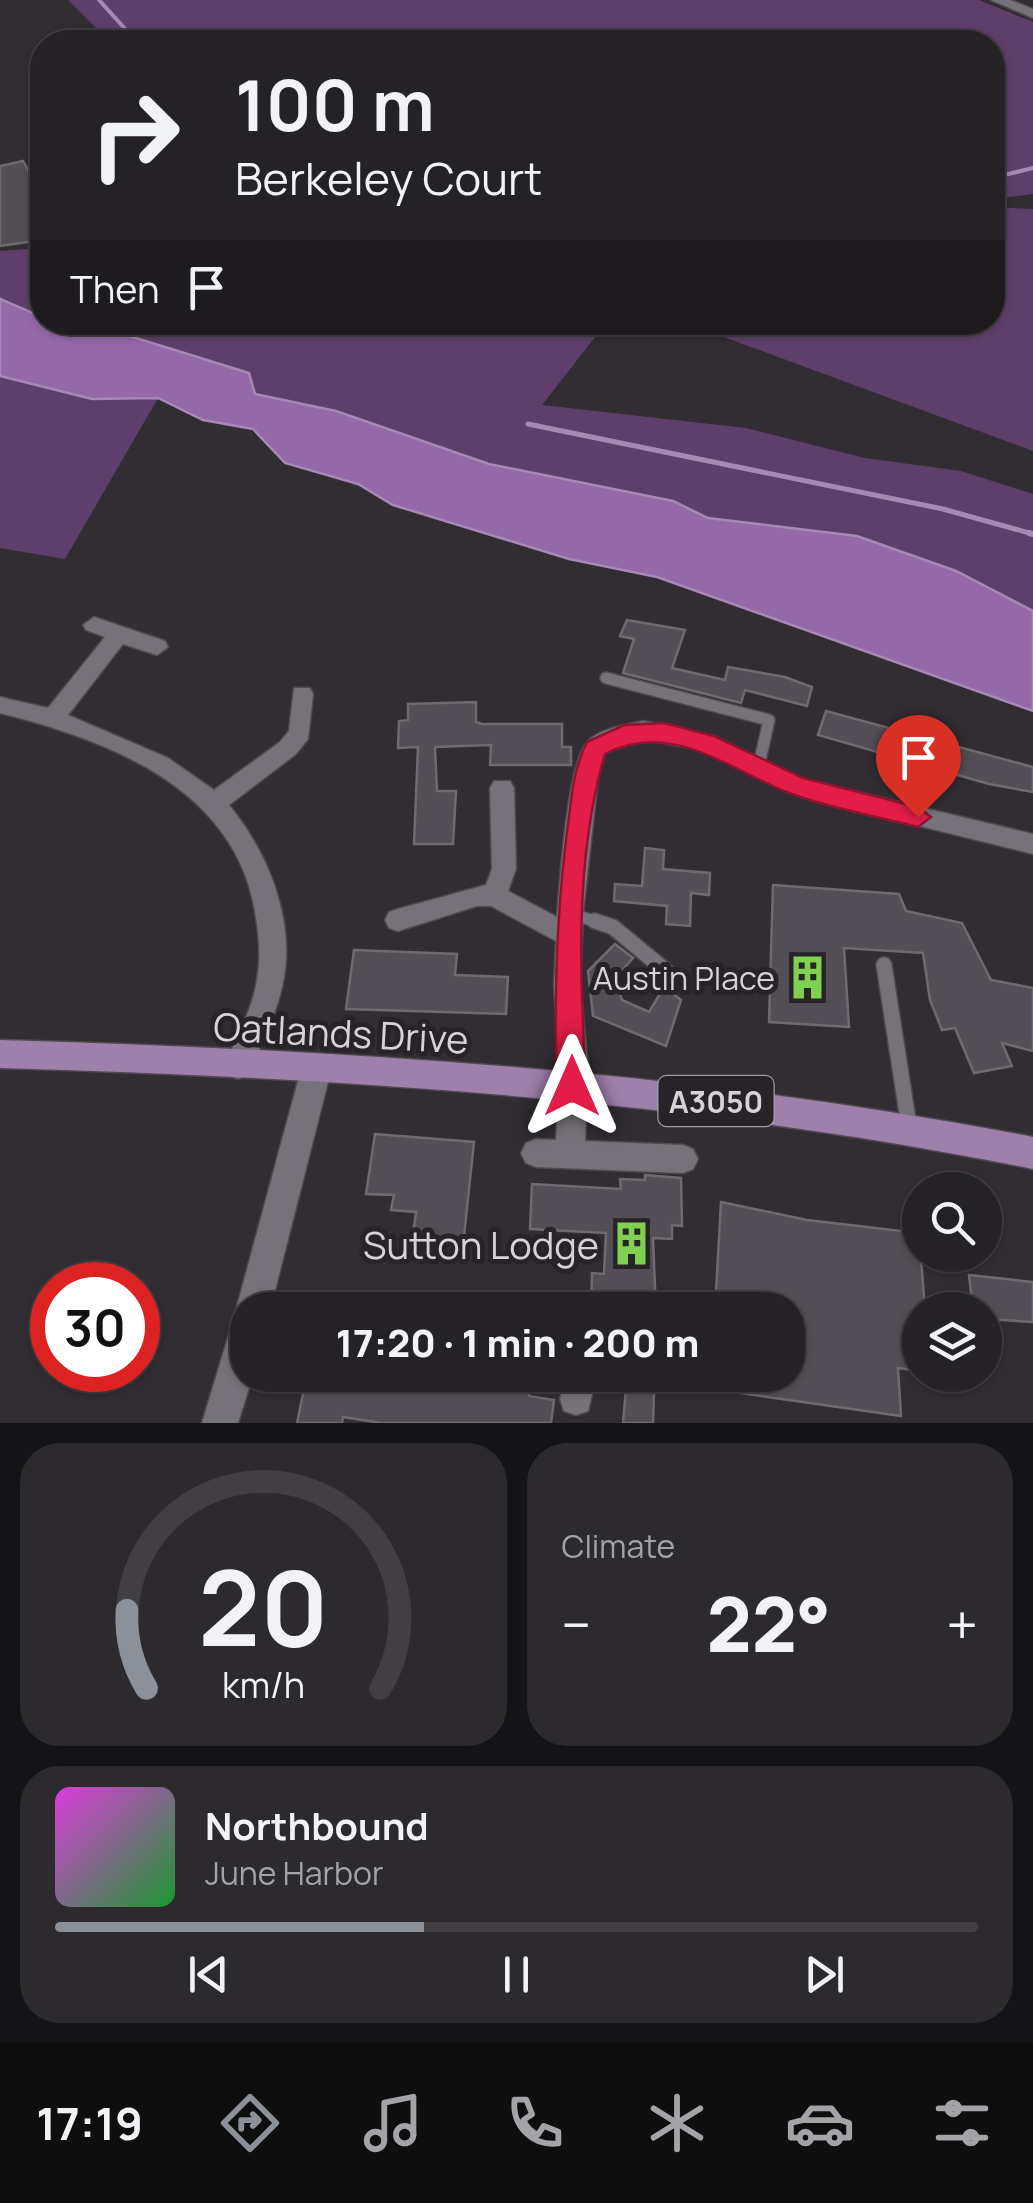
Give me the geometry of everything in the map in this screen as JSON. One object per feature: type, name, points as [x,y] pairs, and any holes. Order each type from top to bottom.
[{"type":"main road","name":"Oatlands Drive","points":[[0,1054],[572,1086],[909,1126],[1033,1153]]},
{"type":"street","points":[[998,0],[1033,14]]},
{"type":"street","points":[[94,625],[157,647]]},
{"type":"street","points":[[53,718],[119,634]]},
{"type":"street","points":[[214,803],[288,748],[300,732],[302,694]]},
{"type":"street","points":[[0,705],[53,718],[130,746],[179,774],[214,803],[244,839],[263,882],[271,934],[270,986],[238,1066]]},
{"type":"street","points":[[570,1154],[569,924],[586,778],[595,748],[624,734],[664,732],[706,742],[798,786],[1033,844]]},
{"type":"street","points":[[494,896],[504,869],[502,788]]},
{"type":"street","points":[[398,920],[477,894],[494,896],[569,924]]},
{"type":"street","points":[[258,1292],[316,1070]]},
{"type":"street","points":[[536,1153],[683,1159]]},
{"type":"street","points":[[220,1423],[230,1390]]},
{"type":"lane","points":[[606,678],[768,720],[758,768]]},
{"type":"lane","points":[[569,924],[613,927],[666,971]]},
{"type":"lane","points":[[884,965],[909,1126]]},
{"type":"shaded area","points":[[68,0],[979,0],[1033,22],[1033,194],[1005,198],[1005,30],[98,30]]},
{"type":"shaded area","points":[[1005,208],[1033,209],[1033,451],[719,335],[1005,335]]},
{"type":"shaded area","points":[[30,249],[30,312],[0,299],[0,251]]},
{"type":"shaded area","points":[[0,299],[30,312],[30,335],[126,335],[249,373],[255,394],[336,411],[489,464],[673,501],[708,518],[857,536],[956,571],[1033,611],[1033,711],[657,577],[569,559],[393,505],[358,484],[285,463],[253,429],[203,420],[158,398],[92,399],[0,376]]},
{"type":"shaded area","points":[[121,335],[597,335],[542,405],[746,428],[865,458],[961,471],[1033,494],[1033,611],[956,571],[857,536],[708,518],[673,501],[489,464],[336,411],[255,394]]},
{"type":"shaded area","points":[[0,376],[92,399],[158,398],[65,559],[0,548]]},
{"type":"building","points":[[23,161],[30,173],[30,242],[0,246],[0,166]]},
{"type":"building","points":[[627,620],[685,630],[672,668],[725,680],[728,667],[785,677],[812,687],[807,706],[745,690],[741,703],[623,673],[634,639],[620,636]]},
{"type":"building","points":[[476,702],[476,722],[482,724],[562,724],[562,747],[571,747],[571,765],[490,765],[491,745],[435,747],[437,791],[456,791],[453,844],[414,844],[418,747],[398,748],[399,721],[408,720],[408,704]]},
{"type":"building","points":[[826,711],[1033,767],[1033,792],[989,784],[818,735]]},
{"type":"building","points":[[645,848],[664,850],[663,869],[710,873],[709,895],[691,893],[690,926],[666,924],[667,906],[614,901],[615,884],[642,886]]},
{"type":"building","name":"Austin Place","points":[[773,885],[899,894],[906,911],[962,923],[991,980],[1033,988],[1033,1051],[1002,1043],[1012,1066],[974,1073],[955,1028],[942,1030],[930,1000],[923,953],[844,948],[849,1027],[769,1022]]},
{"type":"building","points":[[615,944],[633,958],[615,979],[622,1000],[649,1012],[664,987],[681,1000],[666,1046],[593,1016],[588,971]]},
{"type":"building","points":[[354,950],[457,954],[455,975],[508,977],[506,1014],[346,1009]]},
{"type":"building","points":[[375,1134],[474,1142],[463,1246],[412,1242],[416,1212],[391,1210],[394,1195],[366,1194]]},
{"type":"building","name":"Sutton Lodge","points":[[645,1175],[681,1178],[682,1226],[672,1225],[672,1239],[653,1238],[655,1292],[591,1292],[592,1273],[604,1274],[606,1233],[530,1229],[532,1184],[621,1189],[620,1179],[645,1180]]},
{"type":"building","points":[[721,1202],[807,1220],[902,1231],[902,1272],[922,1272],[924,1292],[902,1292],[902,1369],[898,1368],[901,1416],[740,1393],[805,1392],[805,1292],[716,1292]]},
{"type":"building","points":[[969,1275],[1033,1282],[1033,1322],[1002,1320],[1002,1292],[971,1292]]},
{"type":"building","points":[[303,1392],[529,1392],[529,1396],[554,1400],[551,1423],[381,1423],[343,1417],[342,1423],[297,1423]]},
{"type":"building","points":[[626,1392],[654,1392],[653,1423],[623,1423]]},
{"type":"waterway","points":[[99,0],[126,30]]},
{"type":"waterway","points":[[1005,175],[1033,168]]},
{"type":"waterway","points":[[528,424],[943,509],[1033,534],[1029,533]]},
{"type":"place","name":"Austin Place","points":[[808,978]]},
{"type":"place","name":"Sutton Lodge","points":[[632,1244]]},
{"type":"route","points":[[572,1086],[567,986],[570,913],[586,778],[595,748],[624,734],[664,732],[706,742],[798,786],[918,817]]}]
